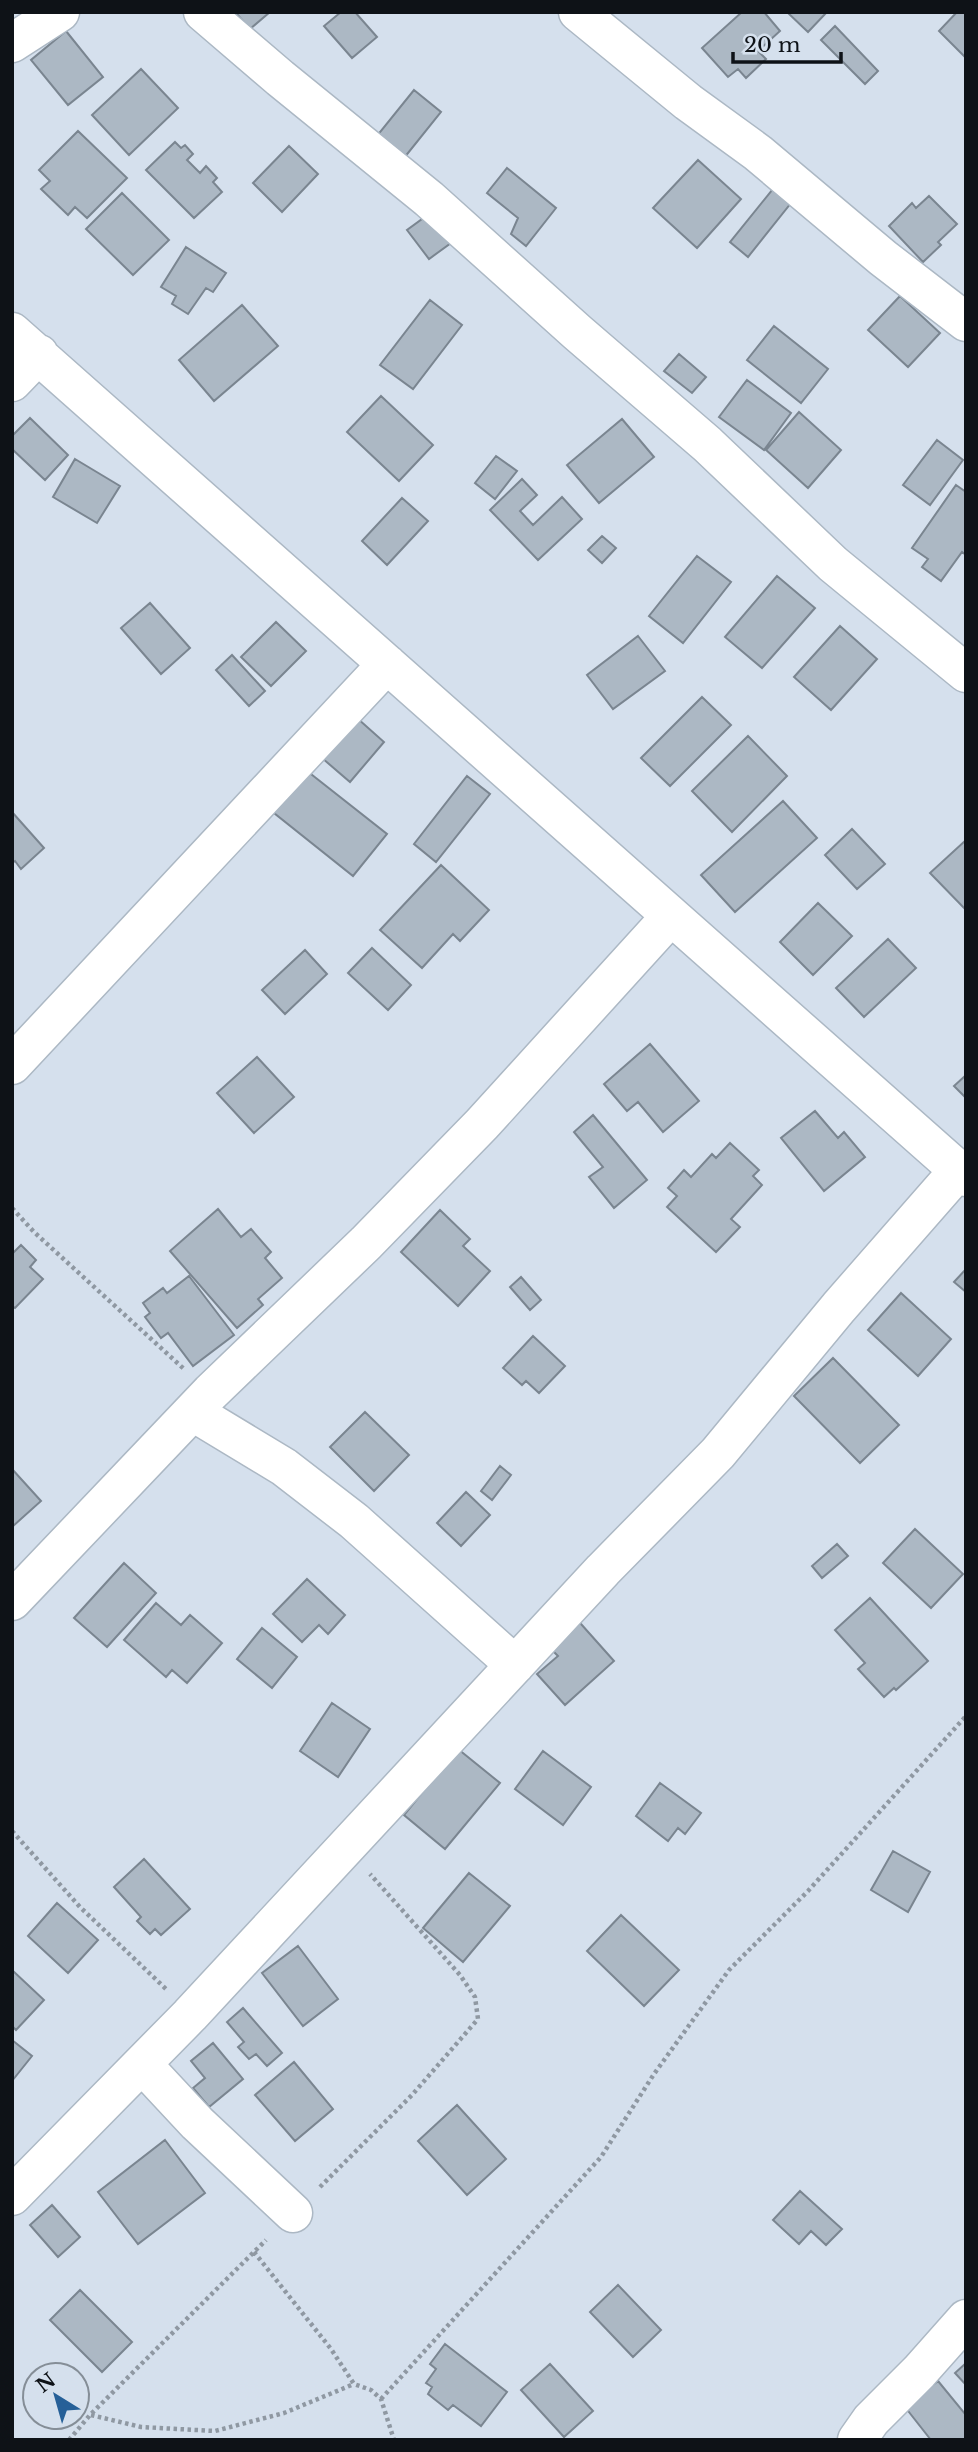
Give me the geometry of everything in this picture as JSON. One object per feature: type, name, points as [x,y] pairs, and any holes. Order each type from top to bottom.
[{"type":"street","points":[[12,43],[60,12]]},
{"type":"street","points":[[203,12],[279,78],[429,199],[707,444],[834,564],[966,673]]},
{"type":"street","points":[[578,12],[688,102],[758,153],[883,258],[966,322]]},
{"type":"street","points":[[12,382],[25,343],[962,1174],[839,1307],[718,1453],[603,1570],[190,2015],[12,2196]]},
{"type":"street","points":[[12,1065],[387,664]]},
{"type":"street","points":[[12,1601],[202,1402],[366,1243],[463,1144],[671,916]]},
{"type":"street","points":[[202,1402],[354,1521],[515,1665]]},
{"type":"street","points":[[142,2064],[197,2123],[293,2213]]},
{"type":"street","points":[[857,2440],[871,2420],[966,2319]]},
{"type":"path","points":[[12,1208],[34,1232],[154,1344],[202,1402]]},
{"type":"path","points":[[381,2399],[601,2157],[654,2074],[729,1970],[808,1891],[966,1716]]},
{"type":"path","points":[[12,1831],[80,1907],[190,2015]]},
{"type":"path","points":[[91,2414],[412,2095],[478,2019],[475,1997],[460,1975],[346,1848]]},
{"type":"path","points":[[254,2252],[331,2349],[354,2384],[371,2390],[381,2399],[394,2440]]},
{"type":"path","points":[[91,2415],[141,2427],[215,2431],[284,2413],[354,2384]]},
{"type":"building","points":[[235,12],[270,12],[250,29]]},
{"type":"building","points":[[341,12],[355,12],[377,37],[352,58],[324,26]]},
{"type":"building","points":[[742,12],[764,12],[780,31],[758,51],[766,59],[746,78],[738,69],[728,77],[702,48]]},
{"type":"building","points":[[787,12],[827,12],[808,32]]},
{"type":"building","points":[[957,12],[966,12],[966,58],[939,31]]},
{"type":"building","points":[[835,26],[878,71],[865,84],[821,40]]},
{"type":"building","points":[[66,31],[103,77],[68,105],[31,60]]},
{"type":"building","points":[[141,69],[178,108],[129,155],[92,115]]},
{"type":"building","points":[[414,90],[441,112],[404,158],[376,137]]},
{"type":"building","points":[[78,131],[127,178],[87,218],[75,207],[68,215],[41,189],[50,181],[39,170]]},
{"type":"building","points":[[175,142],[181,148],[185,145],[193,154],[187,160],[200,173],[206,166],[217,178],[213,182],[222,192],[194,218],[146,170]]},
{"type":"building","points":[[289,146],[318,174],[282,212],[253,183]]},
{"type":"building","points":[[698,160],[741,199],[697,248],[653,208]]},
{"type":"building","points":[[507,168],[556,208],[526,246],[511,234],[518,218],[487,193]]},
{"type":"building","points":[[781,179],[799,193],[748,257],[730,242]]},
{"type":"building","points":[[122,193],[169,240],[133,275],[86,229]]},
{"type":"building","points":[[929,196],[957,224],[938,242],[941,245],[923,262],[889,226],[912,203],[916,208]]},
{"type":"building","points":[[429,214],[451,243],[429,259],[407,230]]},
{"type":"building","points":[[186,247],[226,273],[213,292],[206,288],[188,314],[172,304],[176,296],[161,287]]},
{"type":"building","points":[[900,296],[940,333],[908,367],[868,330]]},
{"type":"building","points":[[430,300],[462,325],[413,389],[380,365]]},
{"type":"building","points":[[242,305],[278,346],[214,401],[179,360]]},
{"type":"building","points":[[774,326],[828,369],[801,403],[747,360]]},
{"type":"building","points":[[679,354],[706,377],[692,393],[664,371]]},
{"type":"building","points":[[747,380],[791,413],[764,450],[719,417]]},
{"type":"building","points":[[381,396],[433,445],[399,481],[347,432]]},
{"type":"building","points":[[799,412],[841,450],[808,488],[766,450]]},
{"type":"building","points":[[30,418],[68,455],[45,480],[12,449],[12,436]]},
{"type":"building","points":[[622,419],[654,457],[599,503],[567,465]]},
{"type":"building","points":[[937,440],[963,460],[930,505],[903,485]]},
{"type":"building","points":[[496,456],[517,471],[495,499],[475,483]]},
{"type":"building","points":[[75,459],[120,486],[97,523],[53,497]]},
{"type":"building","points":[[522,479],[537,495],[520,511],[533,525],[562,497],[582,519],[538,560],[490,510]]},
{"type":"building","points":[[956,485],[966,492],[966,555],[962,552],[941,581],[922,567],[928,559],[912,548]]},
{"type":"building","points":[[402,498],[428,521],[387,565],[362,541]]},
{"type":"building","points":[[602,536],[616,548],[602,563],[588,550]]},
{"type":"building","points":[[697,556],[731,582],[683,643],[649,616]]},
{"type":"building","points":[[777,576],[815,608],[762,668],[725,637]]},
{"type":"building","points":[[150,603],[190,648],[161,674],[121,628]]},
{"type":"building","points":[[276,622],[306,651],[271,686],[241,657]]},
{"type":"building","points":[[840,626],[877,659],[831,710],[794,677]]},
{"type":"building","points":[[638,636],[665,671],[613,709],[587,675]]},
{"type":"building","points":[[232,655],[265,691],[249,706],[216,670]]},
{"type":"building","points":[[702,697],[731,725],[670,786],[641,758]]},
{"type":"building","points":[[357,718],[384,742],[350,782],[322,758]]},
{"type":"building","points":[[748,736],[787,776],[732,832],[692,791]]},
{"type":"building","points":[[302,767],[387,834],[353,876],[269,809]]},
{"type":"building","points":[[467,776],[490,794],[436,862],[414,844]]},
{"type":"building","points":[[783,801],[817,838],[735,912],[701,875]]},
{"type":"building","points":[[12,812],[44,848],[21,869],[15,861],[12,863]]},
{"type":"building","points":[[852,829],[885,864],[857,889],[825,855]]},
{"type":"building","points":[[966,840],[966,910],[930,873]]},
{"type":"building","points":[[441,865],[489,910],[460,941],[453,934],[422,968],[380,930]]},
{"type":"building","points":[[818,903],[852,936],[813,975],[780,942]]},
{"type":"building","points":[[888,939],[916,968],[864,1017],[836,988]]},
{"type":"building","points":[[372,948],[411,985],[388,1010],[348,973]]},
{"type":"building","points":[[305,950],[327,974],[285,1014],[262,990]]},
{"type":"building","points":[[650,1044],[699,1101],[663,1132],[638,1102],[627,1111],[604,1084]]},
{"type":"building","points":[[257,1057],[294,1097],[254,1133],[217,1093]]},
{"type":"building","points":[[966,1075],[966,1098],[954,1086]]},
{"type":"building","points":[[815,1111],[838,1138],[844,1132],[865,1157],[824,1191],[781,1138]]},
{"type":"building","points":[[593,1115],[647,1180],[614,1208],[589,1177],[603,1167],[574,1132]]},
{"type":"building","points":[[730,1143],[759,1170],[753,1176],[762,1185],[731,1219],[740,1227],[716,1252],[667,1207],[677,1196],[668,1188],[684,1170],[691,1177],[712,1154],[716,1158]]},
{"type":"building","points":[[218,1209],[241,1237],[251,1229],[271,1252],[265,1258],[282,1278],[258,1299],[263,1305],[237,1328],[170,1251]]},
{"type":"building","points":[[440,1210],[470,1239],[463,1246],[490,1271],[458,1306],[401,1252]]},
{"type":"building","points":[[21,1245],[36,1260],[30,1267],[43,1279],[15,1308],[12,1306],[12,1254]]},
{"type":"building","points":[[966,1269],[966,1292],[954,1282]]},
{"type":"building","points":[[189,1276],[234,1335],[193,1366],[168,1333],[161,1338],[145,1317],[150,1313],[143,1303],[163,1288],[167,1293]]},
{"type":"building","points":[[521,1277],[541,1300],[530,1310],[510,1287]]},
{"type":"building","points":[[901,1293],[951,1339],[918,1376],[868,1330]]},
{"type":"building","points":[[533,1336],[565,1366],[539,1393],[526,1381],[522,1385],[503,1368]]},
{"type":"building","points":[[833,1358],[899,1425],[860,1463],[794,1396]]},
{"type":"building","points":[[365,1412],[409,1455],[374,1491],[330,1447]]},
{"type":"building","points":[[500,1466],[511,1475],[492,1500],[481,1491]]},
{"type":"building","points":[[12,1469],[41,1501],[12,1527]]},
{"type":"building","points":[[466,1492],[490,1515],[461,1546],[437,1523]]},
{"type":"building","points":[[915,1529],[963,1574],[931,1608],[883,1563]]},
{"type":"building","points":[[837,1544],[848,1556],[822,1578],[812,1566]]},
{"type":"building","points":[[124,1563],[156,1593],[107,1647],[74,1618]]},
{"type":"building","points":[[307,1579],[345,1615],[328,1634],[319,1625],[302,1642],[273,1614]]},
{"type":"building","points":[[870,1598],[928,1661],[896,1690],[894,1688],[884,1697],[858,1669],[865,1663],[835,1630]]},
{"type":"building","points":[[156,1603],[181,1625],[190,1615],[222,1643],[187,1683],[172,1670],[166,1677],[124,1640]]},
{"type":"building","points":[[573,1615],[614,1661],[565,1705],[537,1674],[558,1656],[543,1641]]},
{"type":"building","points":[[262,1628],[297,1657],[272,1688],[237,1659]]},
{"type":"building","points":[[332,1703],[370,1729],[338,1777],[300,1751]]},
{"type":"building","points":[[458,1749],[500,1783],[445,1849],[404,1815]]},
{"type":"building","points":[[543,1751],[591,1787],[563,1825],[515,1789]]},
{"type":"building","points":[[660,1783],[701,1813],[685,1834],[678,1828],[668,1841],[636,1816]]},
{"type":"building","points":[[893,1851],[930,1872],[908,1912],[871,1890]]},
{"type":"building","points":[[144,1859],[190,1909],[161,1935],[155,1929],[150,1934],[137,1921],[141,1917],[114,1887]]},
{"type":"building","points":[[469,1873],[510,1906],[463,1962],[423,1928]]},
{"type":"building","points":[[57,1903],[98,1940],[68,1973],[28,1936]]},
{"type":"building","points":[[621,1915],[679,1970],[644,2006],[587,1951]]},
{"type":"building","points":[[298,1946],[338,1999],[303,2026],[262,1973]]},
{"type":"building","points":[[12,1970],[44,2000],[16,2030],[12,2026]]},
{"type":"building","points":[[243,2008],[282,2053],[267,2066],[256,2054],[249,2059],[238,2047],[244,2042],[227,2022]]},
{"type":"building","points":[[12,2040],[32,2056],[12,2081]]},
{"type":"building","points":[[213,2043],[243,2079],[209,2107],[193,2088],[205,2078],[191,2061]]},
{"type":"building","points":[[294,2062],[333,2109],[295,2141],[255,2095]]},
{"type":"building","points":[[457,2105],[506,2159],[467,2195],[418,2141]]},
{"type":"building","points":[[165,2140],[205,2193],[138,2244],[98,2192]]},
{"type":"building","points":[[800,2191],[842,2229],[826,2245],[811,2231],[799,2244],[773,2220]]},
{"type":"building","points":[[52,2205],[80,2237],[58,2257],[30,2225]]},
{"type":"building","points":[[618,2285],[661,2330],[633,2357],[590,2312]]},
{"type":"building","points":[[80,2290],[132,2342],[102,2372],[50,2320]]},
{"type":"building","points":[[445,2344],[507,2392],[481,2426],[453,2405],[448,2410],[428,2394],[432,2387],[426,2383],[436,2369],[430,2364]]},
{"type":"building","points":[[966,2363],[966,2385],[955,2373]]},
{"type":"building","points":[[550,2364],[593,2411],[564,2437],[521,2390]]},
{"type":"building","points":[[938,2381],[966,2415],[966,2440],[931,2440],[905,2407]]}]
